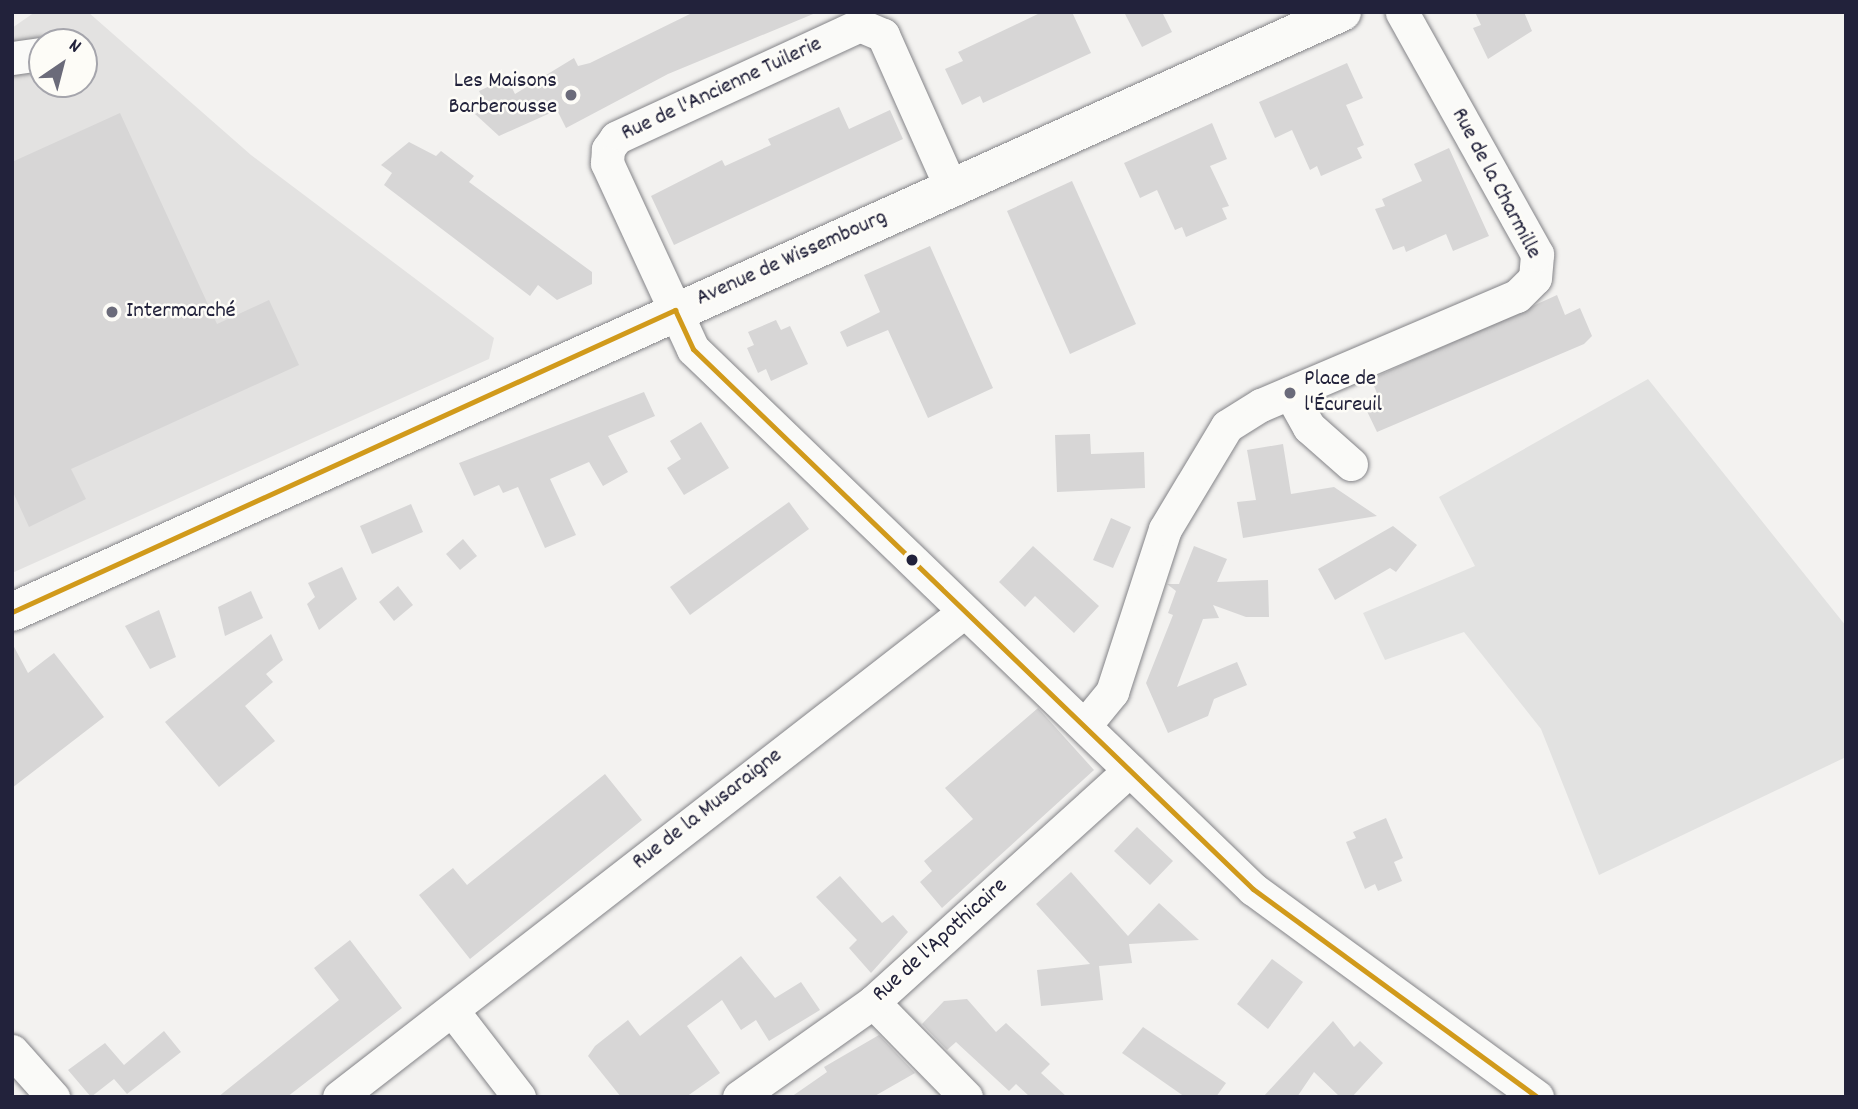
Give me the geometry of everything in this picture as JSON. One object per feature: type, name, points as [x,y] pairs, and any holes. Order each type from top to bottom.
[{"type":"main road","name":"Avenue de Wissembourg","points":[[12,612],[675,310],[952,190],[1342,12]]},
{"type":"street","name":"Rue de la Charmille","points":[[1085,724],[1112,692],[1149,566],[1208,452],[1239,417],[1517,296],[1539,268],[1402,12]]},
{"type":"street","name":"Rue de l'Ancienne Tuilerie","points":[[952,190],[883,35],[860,25],[616,138],[608,149],[607,163],[693,349],[964,612],[1085,724],[1253,889],[1537,1097]]},
{"type":"street","points":[[1290,393],[1310,427],[1351,464]]},
{"type":"street","name":"Rue de la Musaraigne","points":[[339,1097],[964,612]]},
{"type":"street","name":"Rue de l'Apothicaire","points":[[739,1097],[873,1002],[1130,770]]},
{"type":"street","points":[[873,1002],[966,1097]]},
{"type":"street","points":[[452,1010],[519,1097]]},
{"type":"street","points":[[12,1051],[53,1097]]},
{"type":"shaded area","points":[[35,12],[88,12],[251,155],[494,338],[489,359],[12,573],[12,28]]},
{"type":"shaded area","points":[[1648,379],[1846,626],[1846,757],[1599,875],[1541,729],[1464,632],[1385,660],[1363,613],[1475,566],[1439,497]]},
{"type":"building","points":[[694,12],[818,12],[668,74],[566,128],[557,110],[499,136],[475,114],[488,108],[479,91],[507,78],[515,94],[574,58],[578,66],[590,63]]},
{"type":"building","points":[[1042,12],[1072,12],[1091,53],[983,103],[980,96],[962,105],[945,69],[963,61],[958,52]]},
{"type":"building","points":[[1124,12],[1162,12],[1172,32],[1142,47]]},
{"type":"building","points":[[1475,12],[1524,12],[1532,31],[1488,59],[1473,28],[1481,25]]},
{"type":"building","points":[[1347,63],[1363,98],[1346,105],[1364,145],[1357,148],[1362,158],[1321,176],[1317,166],[1310,170],[1292,130],[1275,138],[1259,102]]},
{"type":"building","points":[[839,107],[849,129],[890,110],[903,139],[674,245],[651,196],[722,160],[725,166],[771,145],[768,139]]},
{"type":"building","name":"Intermarché","points":[[120,113],[217,324],[269,300],[299,365],[71,469],[86,499],[29,527],[12,490],[12,162]]},
{"type":"building","points":[[1212,123],[1227,159],[1210,166],[1229,206],[1222,208],[1227,219],[1186,237],[1182,227],[1175,230],[1157,190],[1140,198],[1124,163]]},
{"type":"building","points":[[409,142],[436,156],[441,151],[474,176],[469,182],[592,272],[592,284],[557,300],[538,285],[530,296],[384,185],[392,173],[381,165]]},
{"type":"building","points":[[1449,148],[1489,236],[1453,251],[1446,234],[1406,252],[1404,246],[1393,250],[1375,209],[1385,206],[1382,199],[1422,181],[1414,164]]},
{"type":"building","points":[[1072,181],[1136,324],[1070,354],[1007,211]]},
{"type":"building","points":[[930,246],[993,388],[928,418],[888,330],[847,347],[840,332],[880,312],[864,275]]},
{"type":"building","points":[[1557,295],[1565,315],[1580,308],[1592,336],[1584,344],[1377,432],[1364,405],[1379,398],[1371,379]]},
{"type":"building","points":[[776,320],[781,330],[790,326],[808,364],[771,381],[766,369],[758,373],[747,348],[754,345],[748,332]]},
{"type":"building","points":[[644,392],[655,416],[608,436],[628,472],[603,486],[589,462],[550,479],[576,535],[545,548],[518,487],[503,493],[499,485],[474,496],[459,463]]},
{"type":"building","points":[[701,422],[729,468],[684,495],[667,468],[681,459],[670,441]]},
{"type":"building","points":[[1090,434],[1091,454],[1144,452],[1145,488],[1057,492],[1055,435]]},
{"type":"building","points":[[1283,444],[1291,494],[1334,487],[1377,516],[1243,538],[1237,502],[1256,500],[1247,450]]},
{"type":"building","points":[[789,502],[809,529],[690,615],[670,587]]},
{"type":"building","points":[[411,504],[423,532],[372,554],[360,526]]},
{"type":"building","points":[[1111,518],[1131,527],[1113,568],[1093,560]]},
{"type":"building","points":[[1393,526],[1417,545],[1396,572],[1390,568],[1335,600],[1318,569]]},
{"type":"building","points":[[463,539],[477,556],[460,570],[446,554]]},
{"type":"building","points":[[1033,546],[1099,606],[1074,633],[1035,596],[1025,607],[999,582]]},
{"type":"building","points":[[1194,546],[1227,559],[1217,582],[1268,580],[1269,617],[1246,617],[1213,605],[1219,618],[1203,619],[1177,687],[1237,662],[1247,685],[1214,699],[1208,716],[1168,733],[1146,683],[1173,615],[1168,613],[1176,591],[1167,584],[1179,584]]},
{"type":"building","points":[[342,567],[357,599],[319,630],[307,604],[315,597],[308,583]]},
{"type":"building","points":[[398,586],[413,605],[394,621],[379,602]]},
{"type":"building","points":[[251,591],[263,618],[225,636],[218,607]]},
{"type":"building","points":[[159,610],[176,657],[150,669],[125,626]]},
{"type":"building","points":[[271,634],[283,660],[266,674],[273,682],[245,706],[275,741],[219,787],[165,722]]},
{"type":"building","points":[[12,643],[28,673],[54,653],[104,717],[12,788]]},
{"type":"building","points":[[1038,708],[1094,770],[942,908],[920,882],[932,871],[924,861],[973,819],[945,788]]},
{"type":"building","points":[[605,774],[642,820],[470,959],[419,895],[453,868],[467,885]]},
{"type":"building","points":[[1386,818],[1403,858],[1394,862],[1402,881],[1378,891],[1375,884],[1365,889],[1346,842],[1356,838],[1353,832]]},
{"type":"building","points":[[1137,827],[1173,861],[1150,885],[1114,851]]},
{"type":"building","points":[[1071,872],[1128,936],[1159,903],[1199,940],[1129,944],[1132,963],[1099,966],[1103,1000],[1041,1006],[1037,970],[1090,964],[1036,904]]},
{"type":"building","points":[[840,876],[882,923],[893,915],[908,932],[871,973],[849,948],[857,940],[816,897]]},
{"type":"building","points":[[350,940],[402,1008],[287,1097],[218,1097],[339,1000],[314,968]]},
{"type":"building","points":[[741,956],[775,998],[801,982],[820,1010],[769,1041],[756,1020],[741,1030],[722,1000],[687,1026],[720,1073],[686,1097],[621,1097],[588,1056],[595,1046],[628,1020],[640,1036]]},
{"type":"building","points":[[1272,959],[1303,982],[1268,1029],[1237,1004]]},
{"type":"building","points":[[967,999],[996,1032],[1006,1023],[1050,1064],[1041,1073],[1067,1097],[1030,1097],[1016,1084],[1009,1091],[956,1042],[947,1050],[922,1024],[944,1001]]},
{"type":"building","points":[[1333,1021],[1354,1047],[1360,1041],[1383,1063],[1352,1097],[1340,1097],[1314,1072],[1297,1097],[1263,1097]]},
{"type":"building","points":[[1143,1027],[1226,1083],[1216,1097],[1185,1097],[1122,1053]]},
{"type":"building","points":[[164,1031],[181,1052],[127,1094],[114,1079],[91,1097],[68,1070],[105,1043],[124,1065]]},
{"type":"building","points":[[879,1035],[915,1073],[873,1097],[791,1097],[827,1072],[824,1067]]},
{"type":"transit line","points":[[12,612],[675,310],[693,349],[1253,889],[1537,1097]]},
{"type":"place","name":"Les Maisons Barberousse","points":[[571,95]]},
{"type":"place","name":"Intermarché","points":[[112,312]]},
{"type":"place","name":"Place de l'Écureuil","points":[[1290,393]]}]
